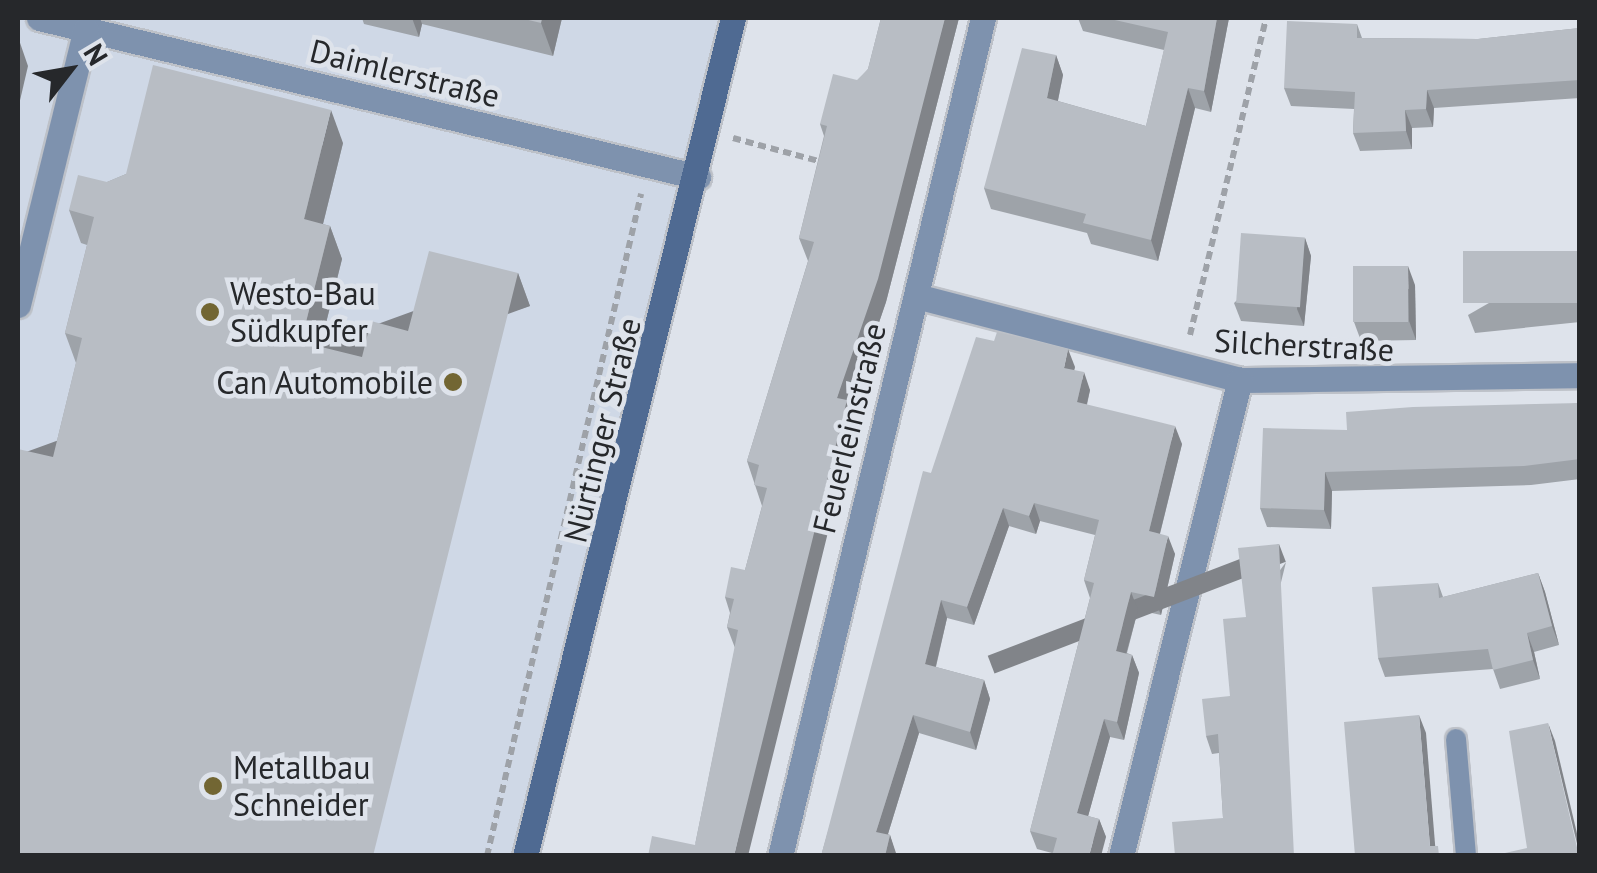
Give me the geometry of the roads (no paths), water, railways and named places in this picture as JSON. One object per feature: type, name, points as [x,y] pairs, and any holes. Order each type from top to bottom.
[{"type":"main road","name":"Nürtinger Straße","points":[[525,856],[698,177],[733,18]]},
{"type":"street","name":"Daimlerstraße","points":[[39,18],[698,177]]},
{"type":"street","name":"Feuerleinstraße","points":[[780,856],[983,18]]},
{"type":"street","points":[[18,306],[86,29]]},
{"type":"street","name":"Silcherstraße","points":[[916,296],[1182,370],[1240,380],[1580,375]]},
{"type":"street","points":[[1122,856],[1240,380]]},
{"type":"lane","points":[[1456,738],[1466,856]]},
{"type":"place","name":"Westo-Bau Südkupfer","points":[[210,312]]},
{"type":"place","name":"Can Automobile","points":[[453,382]]},
{"type":"place","name":"Metallbau Schneider","points":[[213,786]]}]
